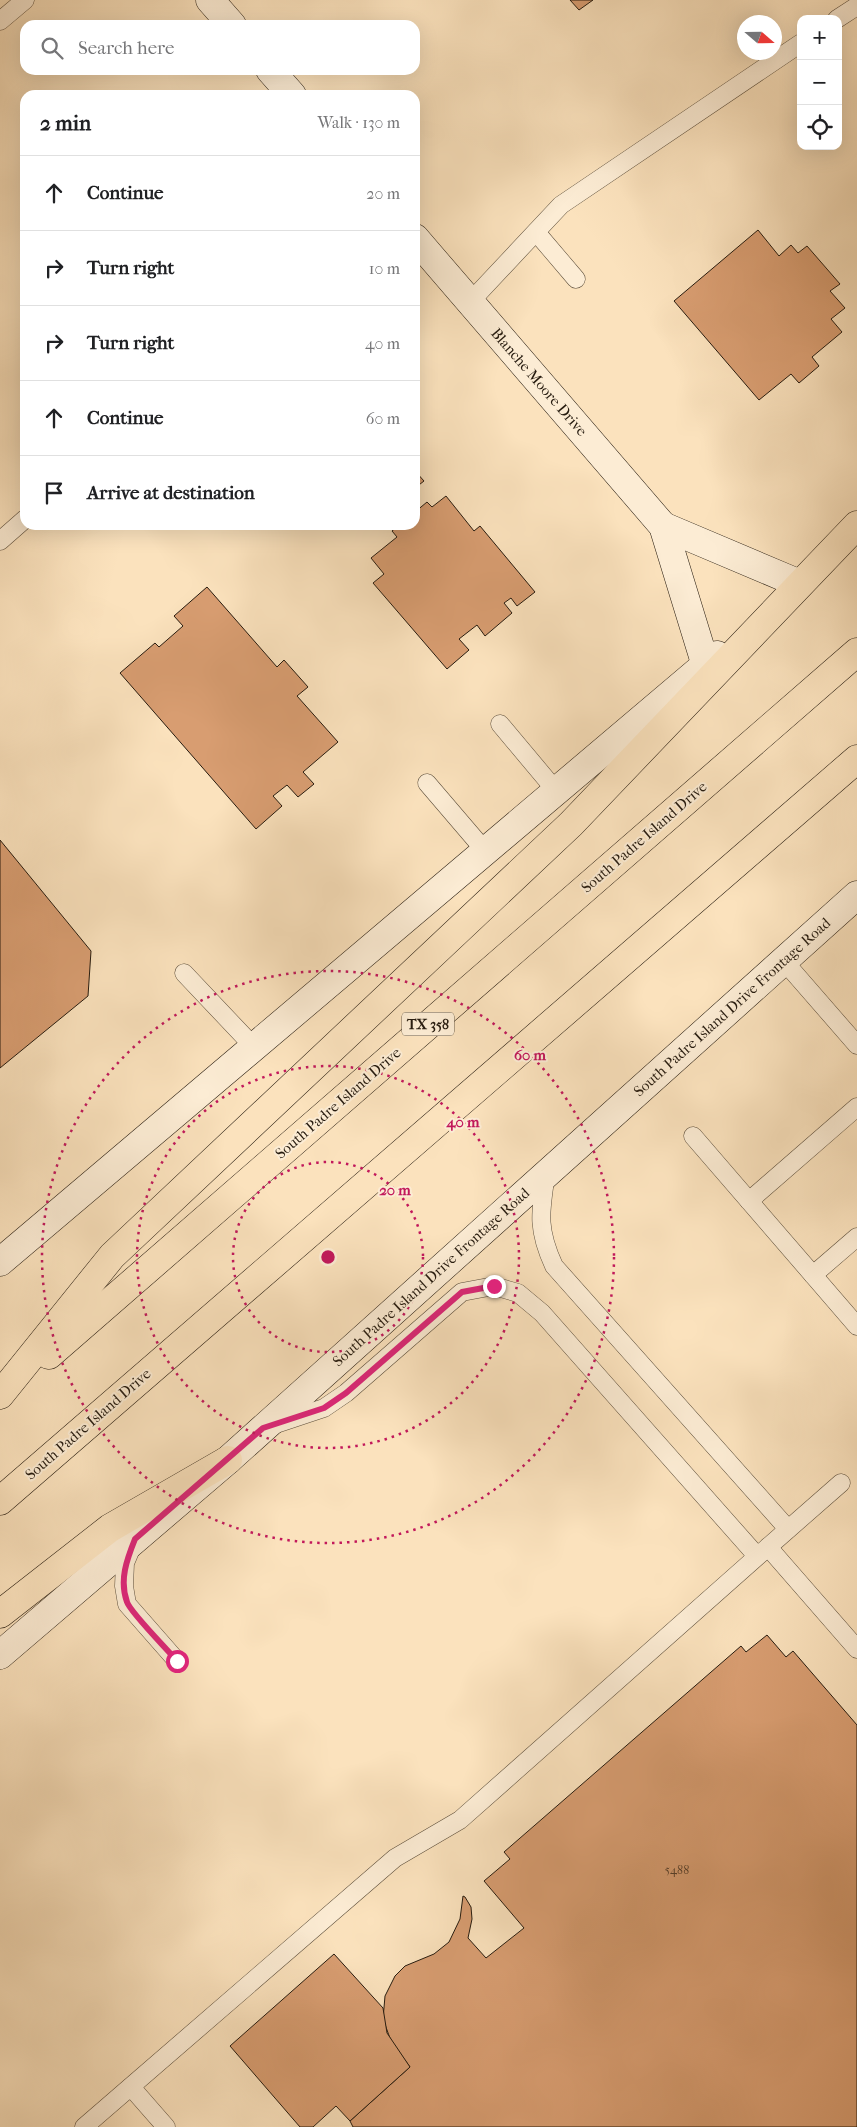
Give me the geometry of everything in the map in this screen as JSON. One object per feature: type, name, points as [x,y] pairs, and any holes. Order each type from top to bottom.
[{"type":"highway","points":[[0,1396],[112,1256],[571,824],[857,525]]},
{"type":"highway","name":"South Padre Island Drive","points":[[0,1396],[857,652]]},
{"type":"highway","name":"South Padre Island Drive","points":[[0,1501],[857,759]]},
{"type":"highway","points":[[0,1614],[110,1528],[228,1460]]},
{"type":"main road","points":[[210,0],[228,20]]},
{"type":"main road","points":[[274,75],[288,90]]},
{"type":"main road","name":"Blanche Moore Drive","points":[[420,244],[663,526],[706,666]]},
{"type":"main road","points":[[0,1262],[706,666],[793,581],[857,525]]},
{"type":"main road","name":"Blanche Moore Drive","points":[[663,526],[793,581]]},
{"type":"main road","name":"South Padre Island Drive Frontage Road","points":[[0,1655],[228,1460],[857,895]]},
{"type":"lane","points":[[0,21],[24,0]]},
{"type":"lane","points":[[842,16],[857,6]]},
{"type":"lane","points":[[470,302],[561,205],[797,46]]},
{"type":"lane","points":[[536,232],[576,279]]},
{"type":"lane","points":[[0,541],[20,523]]},
{"type":"lane","points":[[500,724],[557,792]]},
{"type":"lane","points":[[427,783],[486,852]]},
{"type":"lane","points":[[783,960],[857,1045]]},
{"type":"lane","points":[[184,973],[254,1047]]},
{"type":"lane","points":[[749,1201],[857,1107]]},
{"type":"lane","points":[[693,1136],[857,1326]]},
{"type":"lane","points":[[546,1174],[540,1226],[546,1249],[554,1266],[788,1529]]},
{"type":"lane","points":[[813,1275],[857,1237]]},
{"type":"lane","points":[[263,1428],[324,1408],[346,1393],[462,1292],[494,1286],[518,1293],[542,1313],[763,1551],[857,1649]]},
{"type":"lane","points":[[84,2127],[395,1858],[460,1820],[841,1483]]},
{"type":"lane","points":[[135,1539],[125,1563],[124,1586],[127,1604],[177,1661]]},
{"type":"lane","points":[[131,2087],[166,2127]]},
{"type":"building","points":[[570,0],[593,0],[579,10]]},
{"type":"building","points":[[758,230],[779,256],[791,245],[798,253],[807,246],[840,284],[830,291],[845,308],[831,319],[842,332],[812,357],[819,366],[799,383],[791,374],[759,400],[674,301]]},
{"type":"building","points":[[446,496],[474,531],[480,526],[535,592],[517,606],[511,598],[504,603],[512,613],[485,636],[477,625],[459,639],[469,650],[447,669],[373,583],[384,574],[371,558],[397,537],[392,531],[393,530],[420,530],[420,508],[427,502],[432,507]]},
{"type":"building","points":[[207,587],[277,667],[284,660],[308,687],[297,696],[338,742],[303,772],[314,784],[298,797],[287,785],[273,796],[282,806],[256,829],[120,673],[155,643],[159,647],[183,626],[174,616]]},
{"type":"building","points":[[0,840],[91,951],[88,996],[0,1068]]},
{"type":"building","points":[[767,1635],[786,1657],[793,1651],[857,1725],[857,2127],[353,2127],[350,2121],[410,2067],[391,2041],[383,2019],[385,1996],[395,1976],[405,1966],[434,1954],[449,1942],[460,1919],[463,1896],[471,1907],[472,1919],[468,1938],[486,1958],[524,1928],[484,1881],[510,1859],[504,1852],[741,1646],[746,1652]]},
{"type":"building","points":[[334,1954],[383,2008],[387,2033],[410,2067],[350,2121],[336,2106],[313,2127],[300,2127],[230,2046]]},
{"type":"route","points":[[177,1661],[127,1604],[124,1586],[125,1563],[135,1539],[263,1428],[324,1408],[346,1393],[462,1292],[494,1286]]}]
